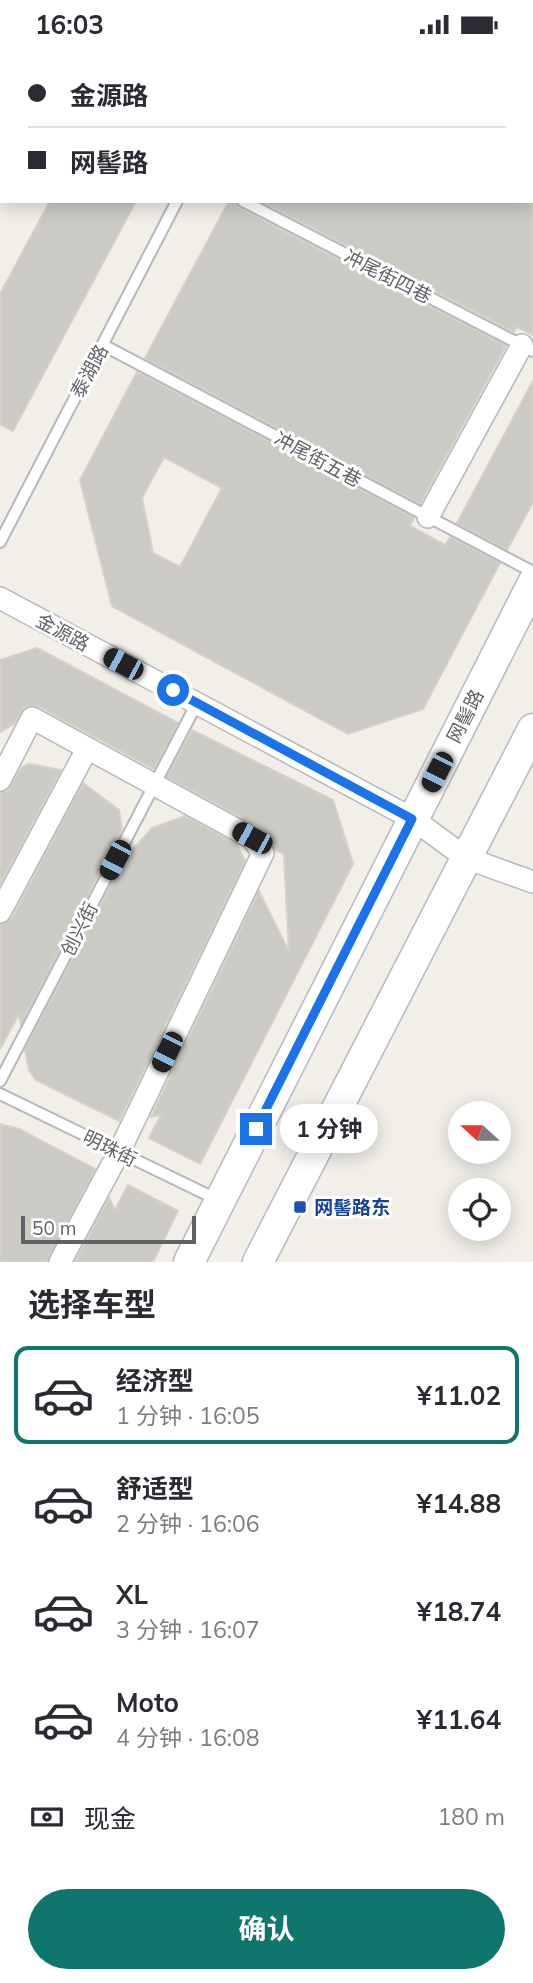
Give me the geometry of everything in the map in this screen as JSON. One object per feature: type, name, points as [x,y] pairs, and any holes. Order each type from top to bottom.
[{"type":"main road","name":"网髻路","points":[[190,1262],[533,583]]},
{"type":"main road","points":[[258,1262],[533,729]]},
{"type":"street","points":[[428,517],[527,348]]},
{"type":"street","name":"金源路","points":[[0,599],[412,819],[466,858],[533,883]]},
{"type":"street","points":[[0,780],[32,718],[252,838],[264,853],[119,1152],[60,1262]]},
{"type":"street","points":[[0,912],[86,749]]},
{"type":"lane","name":"泰湖路","points":[[0,542],[176,203]]},
{"type":"lane","name":"冲尾街四巷","points":[[247,203],[527,348]]},
{"type":"lane","name":"冲尾街五巷","points":[[103,345],[533,572]]},
{"type":"lane","name":"创兴街","points":[[0,1081],[197,703]]},
{"type":"lane","name":"明珠街","points":[[0,1094],[220,1201]]},
{"type":"building","points":[[49,203],[135,203],[13,431],[0,424],[0,294]]},
{"type":"building","points":[[228,203],[236,203],[239,208],[506,346],[420,504],[145,358]]},
{"type":"building","points":[[265,203],[533,203],[533,335],[517,327],[514,332]]},
{"type":"building","points":[[137,372],[414,518],[410,526],[445,545],[450,537],[500,563],[423,709],[348,734],[112,606],[80,480]],"holes":[[[164,457],[222,488],[180,567],[153,553],[142,498]]]},
{"type":"building","points":[[533,381],[533,502],[507,550],[457,523]]},
{"type":"building","points":[[37,648],[178,723],[154,769],[38,706],[24,707],[14,724],[0,732],[0,660]]},
{"type":"building","points":[[192,730],[333,800],[353,864],[200,1164],[149,1138],[161,1115],[151,1117],[259,891],[289,952],[284,854],[275,850],[258,826],[167,777]]},
{"type":"building","points":[[29,764],[61,770],[0,884],[0,793],[8,791],[22,767]]},
{"type":"building","points":[[83,783],[119,810],[122,829],[21,1024],[19,1014],[0,1049],[0,925],[12,918]]},
{"type":"building","points":[[185,816],[237,845],[245,861],[119,1121],[36,1080],[29,1070],[25,1049],[126,857],[152,828]]},
{"type":"building","points":[[0,1124],[19,1129],[95,1169],[47,1262],[0,1262]]},
{"type":"building","points":[[128,1185],[178,1211],[153,1262],[75,1262],[109,1198],[115,1210]]},
{"type":"place","name":"网髻路东","points":[[300,1207]]},
{"type":"route","points":[[173,690],[412,819],[256,1129]]}]
